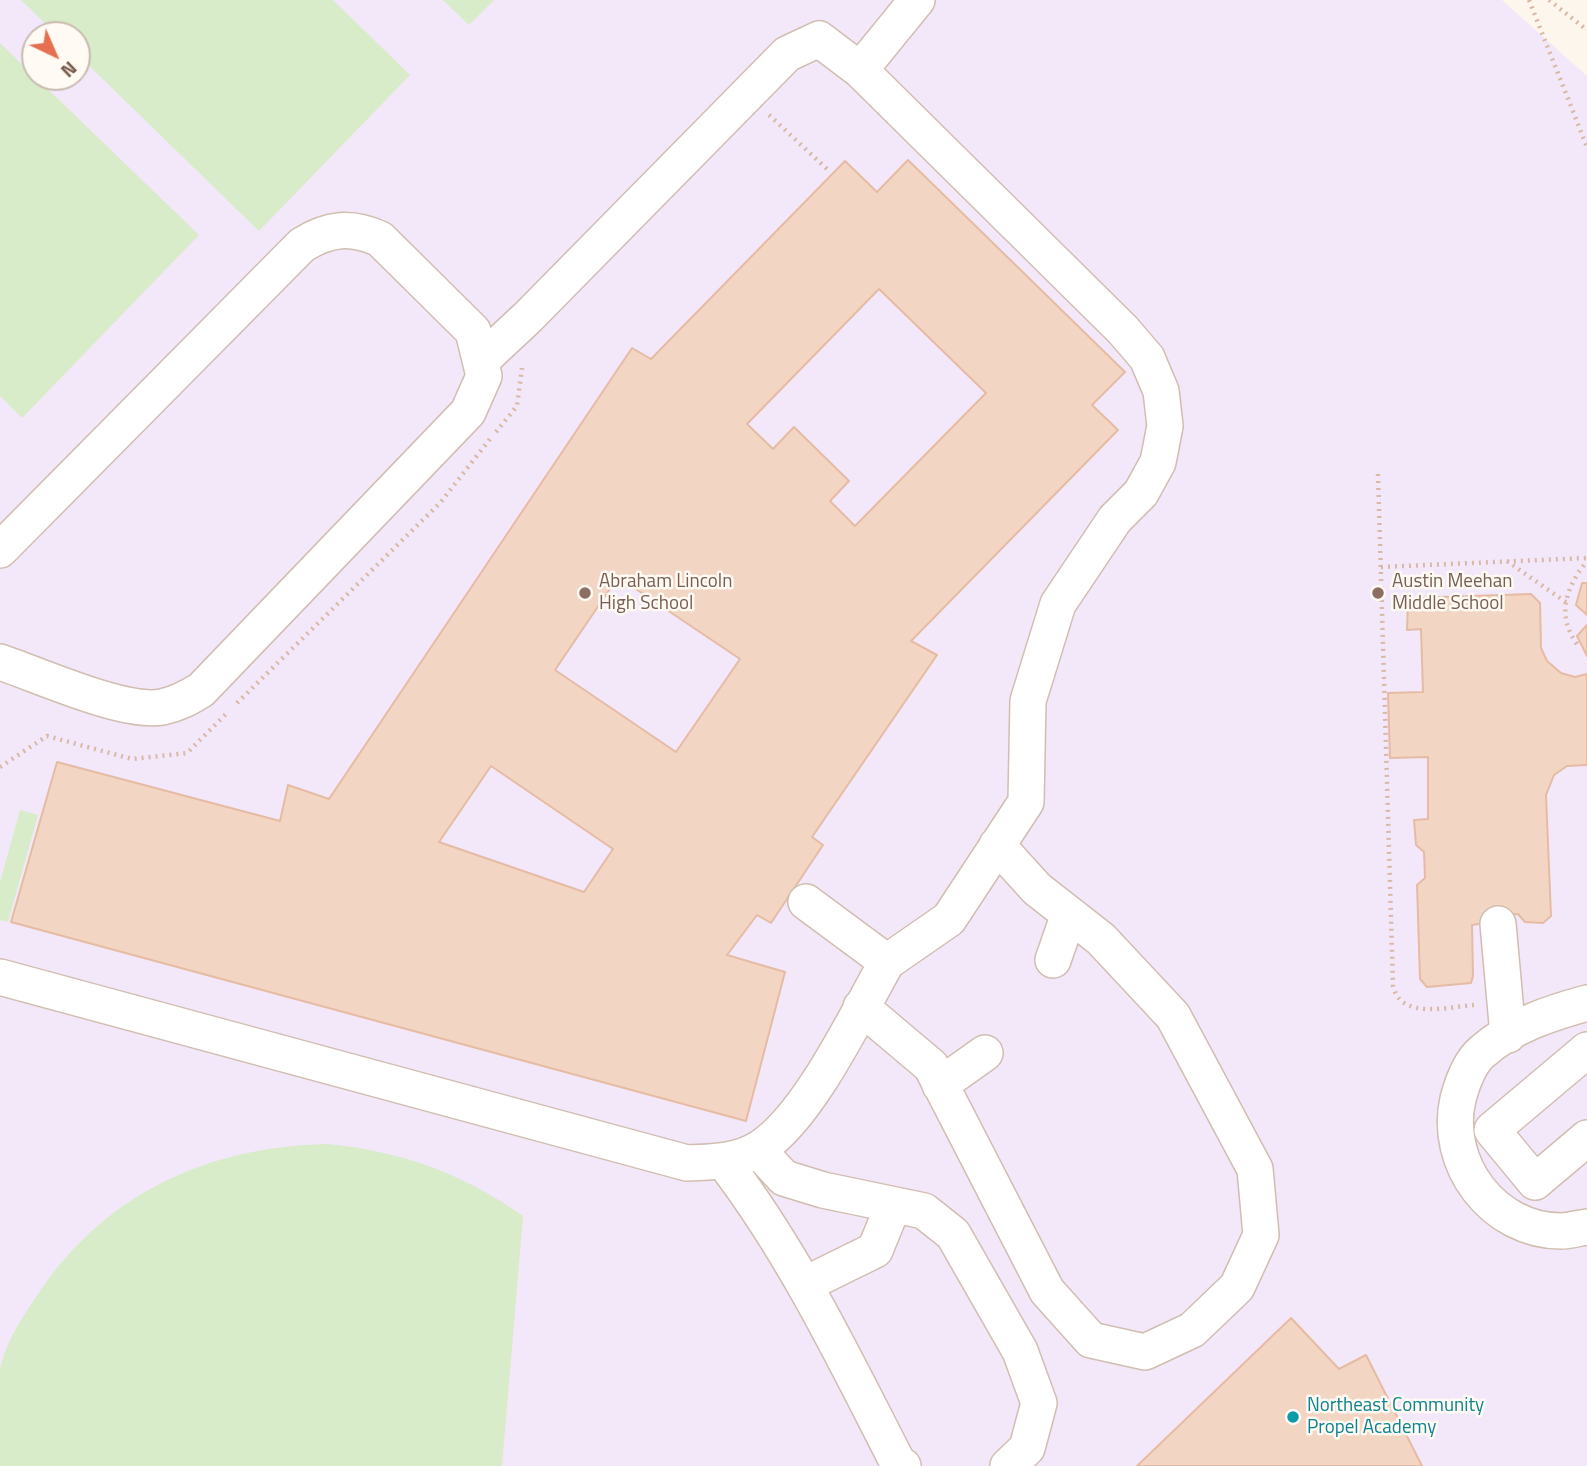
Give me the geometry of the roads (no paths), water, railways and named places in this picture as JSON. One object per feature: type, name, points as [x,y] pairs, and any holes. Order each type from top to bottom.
[{"type":"lane","points":[[860,69],[917,0]]},
{"type":"lane","points":[[0,977],[687,1163],[724,1162],[758,1150],[788,1127],[887,962],[949,919],[1026,802],[1028,701],[1058,604],[1115,519],[1141,493],[1158,462],[1165,426],[1161,391],[1147,358],[1123,330],[860,69],[819,39],[788,54],[482,360]]},
{"type":"lane","points":[[0,550],[302,245],[319,234],[340,229],[361,230],[380,239],[473,331],[484,376],[468,412],[223,668],[184,701],[160,708],[135,707],[0,662]]},
{"type":"lane","points":[[861,1007],[931,1066],[1047,1291],[1091,1340],[1145,1352],[1192,1330],[1237,1287],[1261,1236],[1255,1169],[1173,1016],[1101,939],[1037,889],[998,845]]},
{"type":"lane","points":[[806,902],[887,962]]},
{"type":"lane","points":[[1053,960],[1069,914]]},
{"type":"lane","points":[[1498,923],[1508,1035]]},
{"type":"lane","points":[[1587,1003],[1541,1015],[1480,1053],[1462,1083],[1454,1116],[1457,1151],[1472,1183],[1495,1208],[1526,1225],[1560,1231],[1587,1227]]},
{"type":"lane","points":[[1587,1050],[1492,1130],[1535,1182],[1587,1138]]},
{"type":"lane","points":[[940,1085],[985,1053]]},
{"type":"lane","points":[[758,1150],[784,1178],[823,1191],[924,1211],[953,1234],[1020,1351],[1039,1403],[1027,1448],[1008,1466]]},
{"type":"lane","points":[[724,1162],[752,1199],[806,1284],[898,1463],[903,1466]]},
{"type":"lane","points":[[1495,1208],[1523,1167]]},
{"type":"lane","points":[[806,1284],[875,1250],[893,1206]]},
{"type":"place","name":"Abraham Lincoln High School","points":[[585,593]]},
{"type":"place","name":"Austin Meehan Middle School","points":[[1378,593]]},
{"type":"place","name":"Northeast Community Propel Academy","points":[[1293,1417]]}]
